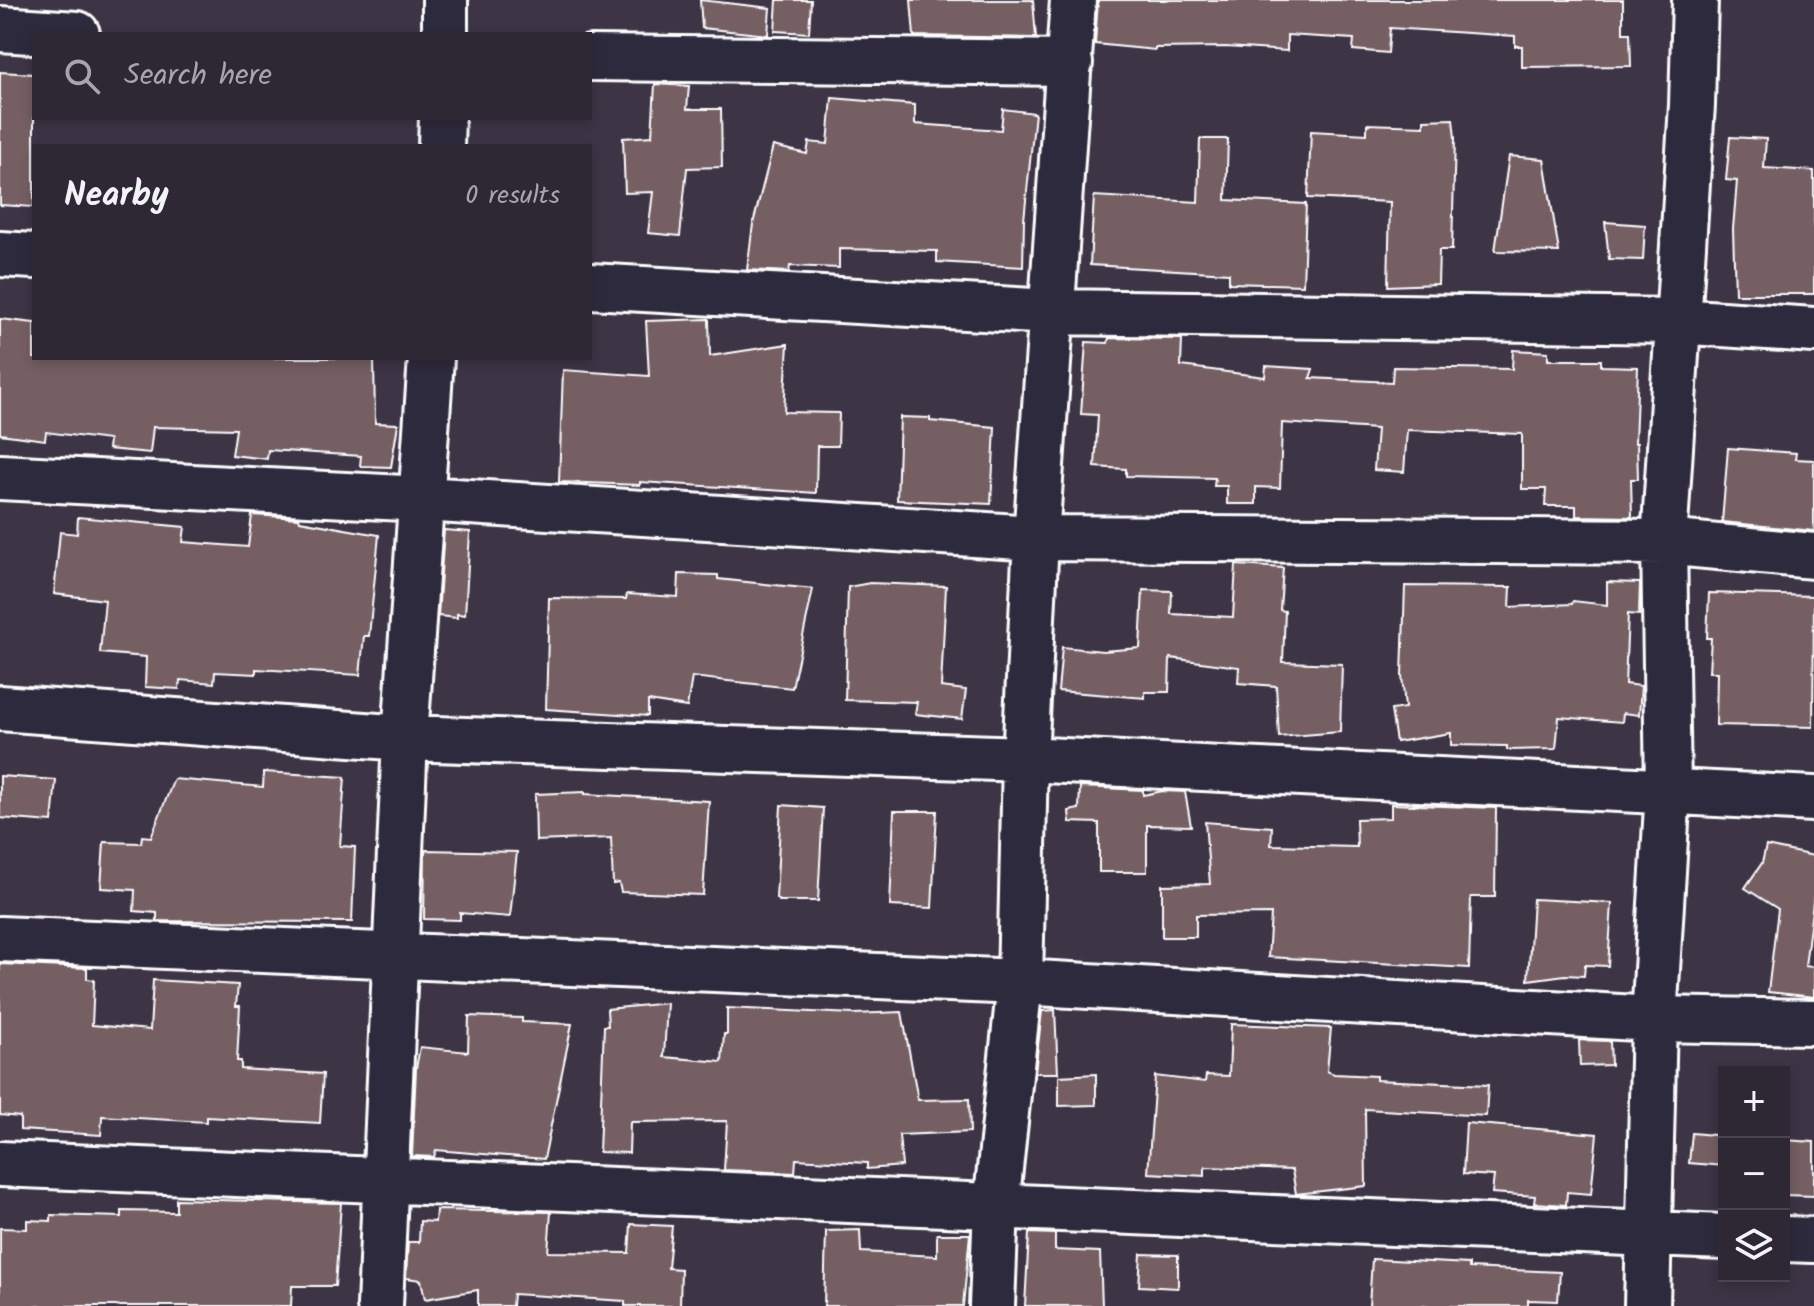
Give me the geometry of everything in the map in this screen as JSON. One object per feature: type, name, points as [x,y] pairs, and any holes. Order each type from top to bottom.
[{"type":"street","points":[[445,0],[445,32]]},
{"type":"street","points":[[992,1306],[996,1206],[1020,982],[1025,759],[1036,538],[1073,0]]},
{"type":"street","points":[[1647,1306],[1654,1019],[1668,790],[1664,542],[1692,105],[1695,0]]},
{"type":"street","points":[[0,29],[46,32]]},
{"type":"street","points":[[592,58],[1070,63]]},
{"type":"street","points":[[441,144],[442,120]]},
{"type":"street","points":[[0,254],[32,256]]},
{"type":"street","points":[[592,286],[1053,312],[1676,321],[1814,330]]},
{"type":"street","points":[[380,1306],[388,1182],[405,738],[431,360]]},
{"type":"street","points":[[0,477],[423,499],[1036,538],[1664,542],[1814,556]]},
{"type":"street","points":[[0,708],[405,738],[1025,759],[1814,799]]},
{"type":"street","points":[[0,939],[1020,982],[1654,1019],[1814,1022]]},
{"type":"street","points":[[0,1164],[1718,1237]]},
{"type":"street","points":[[1790,1239],[1814,1240]]},
{"type":"building","points":[[700,0],[770,8],[768,35],[702,28]]},
{"type":"building","points":[[777,0],[811,0],[809,33],[775,31]]},
{"type":"building","points":[[911,0],[1033,0],[1036,38],[914,36]]},
{"type":"building","points":[[1098,0],[1623,0],[1623,33],[1630,33],[1631,66],[1522,67],[1522,46],[1515,46],[1515,36],[1390,28],[1388,53],[1353,50],[1354,39],[1287,35],[1287,51],[1226,47],[1155,50],[1095,44]]},
{"type":"building","points":[[0,72],[32,74],[32,207],[0,205]]},
{"type":"building","points":[[655,84],[689,86],[687,109],[721,109],[722,167],[687,168],[680,236],[648,233],[653,192],[625,193],[623,138],[652,136]]},
{"type":"building","points":[[832,98],[915,105],[915,124],[1001,130],[1003,109],[1035,113],[1024,220],[1023,267],[937,262],[937,251],[839,249],[839,268],[790,266],[789,272],[747,270],[753,224],[773,146],[807,154],[809,142],[828,144]]},
{"type":"building","points":[[1453,119],[1452,250],[1439,250],[1438,284],[1388,286],[1390,202],[1308,198],[1311,131],[1367,134],[1367,124],[1424,126],[1424,120]]},
{"type":"building","points":[[1730,137],[1766,139],[1764,168],[1814,171],[1814,294],[1735,294],[1733,229],[1737,181],[1726,180]]},
{"type":"building","points":[[1200,139],[1228,139],[1226,200],[1306,204],[1303,285],[1229,283],[1229,273],[1090,265],[1094,196],[1198,202]]},
{"type":"building","points":[[1509,156],[1544,159],[1559,252],[1495,251]]},
{"type":"building","points":[[1605,222],[1645,225],[1643,260],[1609,259]]},
{"type":"building","points":[[0,319],[32,323],[32,360],[374,360],[375,423],[398,424],[391,467],[360,466],[361,456],[268,450],[267,459],[232,455],[236,429],[153,427],[150,453],[108,449],[109,440],[46,432],[45,440],[0,434]]},
{"type":"building","points":[[709,319],[710,356],[788,344],[784,412],[839,413],[838,446],[817,446],[816,493],[640,482],[640,485],[559,482],[563,370],[649,376],[646,321]]},
{"type":"building","points":[[1109,338],[1182,339],[1181,366],[1265,377],[1266,366],[1313,369],[1310,378],[1392,382],[1393,367],[1512,369],[1513,350],[1548,352],[1548,360],[1601,360],[1601,366],[1638,367],[1635,443],[1638,479],[1631,479],[1632,517],[1576,516],[1576,506],[1545,506],[1546,489],[1522,489],[1522,434],[1407,430],[1404,472],[1374,470],[1377,429],[1282,423],[1280,488],[1256,487],[1256,504],[1227,504],[1227,486],[1214,486],[1215,478],[1126,476],[1126,469],[1095,467],[1098,415],[1081,414],[1086,342],[1108,343]]},
{"type":"building","points":[[900,417],[995,427],[991,504],[897,500]]},
{"type":"building","points":[[1728,448],[1796,453],[1795,459],[1814,460],[1814,531],[1722,522]]},
{"type":"building","points":[[252,515],[299,518],[300,521],[379,535],[369,636],[364,636],[360,675],[256,669],[256,674],[215,672],[214,683],[180,680],[179,689],[145,687],[146,657],[100,653],[105,600],[54,594],[60,532],[77,534],[78,517],[185,527],[183,542],[248,547]]},
{"type":"building","points":[[444,530],[470,532],[465,615],[457,614],[457,618],[438,616]]},
{"type":"building","points":[[1236,565],[1283,568],[1280,610],[1285,611],[1283,662],[1342,664],[1340,732],[1279,737],[1276,686],[1238,683],[1239,667],[1170,658],[1169,692],[1145,692],[1145,698],[1058,691],[1062,647],[1103,651],[1140,648],[1143,590],[1172,591],[1171,614],[1233,617]]},
{"type":"building","points":[[679,574],[718,575],[718,579],[813,589],[792,688],[692,677],[687,707],[648,701],[648,716],[546,709],[549,598],[626,599],[627,594],[678,597]]},
{"type":"building","points":[[1607,582],[1640,583],[1639,615],[1628,614],[1625,684],[1641,686],[1639,715],[1623,713],[1622,722],[1559,717],[1556,749],[1507,750],[1507,746],[1451,745],[1451,733],[1396,742],[1391,710],[1405,708],[1402,675],[1405,586],[1511,587],[1510,607],[1572,604],[1573,601],[1607,605]]},
{"type":"building","points":[[870,583],[946,586],[941,687],[966,690],[962,719],[915,714],[917,702],[845,700],[848,587]]},
{"type":"building","points":[[1709,593],[1814,596],[1813,727],[1716,725],[1717,672],[1709,672],[1711,638],[1707,638]]},
{"type":"building","points":[[264,772],[345,777],[340,846],[355,847],[352,922],[157,921],[157,913],[134,911],[135,890],[101,888],[104,842],[141,843],[142,836],[151,837],[174,779],[263,787]]},
{"type":"building","points":[[0,776],[56,780],[52,822],[0,818]]},
{"type":"building","points":[[1080,787],[1143,790],[1143,795],[1163,791],[1185,792],[1191,826],[1147,825],[1147,872],[1099,872],[1099,823],[1070,822],[1069,811],[1079,809]]},
{"type":"building","points":[[585,792],[709,801],[703,895],[621,892],[619,883],[613,884],[611,838],[536,841],[535,794]]},
{"type":"building","points":[[1391,804],[1496,808],[1495,897],[1471,897],[1469,968],[1268,957],[1271,914],[1196,915],[1196,937],[1162,937],[1162,885],[1210,884],[1205,822],[1272,827],[1271,845],[1357,847],[1356,819],[1391,818]]},
{"type":"building","points":[[781,805],[823,808],[818,901],[779,901],[776,898]]},
{"type":"building","points":[[894,811],[937,811],[932,908],[890,906]]},
{"type":"building","points":[[1766,846],[1814,856],[1814,894],[1805,966],[1814,967],[1814,997],[1768,992],[1778,909],[1745,888],[1762,863]]},
{"type":"building","points":[[425,850],[517,852],[510,917],[460,913],[460,920],[424,919]]},
{"type":"building","points":[[1533,899],[1612,903],[1608,966],[1585,965],[1584,976],[1528,980]]},
{"type":"building","points":[[0,964],[87,968],[87,979],[94,980],[92,1025],[150,1030],[153,980],[238,985],[237,1061],[241,1061],[241,1069],[323,1074],[320,1123],[206,1117],[206,1122],[102,1116],[101,1135],[20,1130],[20,1117],[0,1115]]},
{"type":"building","points":[[667,1003],[664,1057],[722,1062],[727,1008],[854,1014],[902,1012],[918,1100],[969,1099],[970,1132],[899,1135],[902,1166],[867,1169],[867,1163],[796,1159],[795,1173],[724,1170],[727,1121],[630,1122],[629,1153],[599,1152],[607,1009]]},
{"type":"building","points":[[1055,1010],[1058,1073],[1035,1073],[1042,1011]]},
{"type":"building","points":[[469,1016],[572,1024],[544,1159],[436,1150],[434,1157],[412,1156],[416,1068],[420,1047],[468,1052]]},
{"type":"building","points":[[1231,1024],[1331,1028],[1327,1071],[1376,1076],[1376,1080],[1488,1085],[1486,1116],[1365,1109],[1366,1186],[1296,1194],[1292,1170],[1205,1167],[1205,1176],[1148,1173],[1155,1076],[1205,1082],[1206,1075],[1229,1076]]},
{"type":"building","points":[[1579,1040],[1610,1041],[1611,1065],[1580,1066]]},
{"type":"building","points":[[1096,1074],[1096,1105],[1059,1106],[1059,1076]]},
{"type":"building","points":[[1466,1123],[1597,1134],[1591,1194],[1567,1192],[1566,1205],[1534,1203],[1535,1196],[1492,1193],[1494,1176],[1463,1174]]},
{"type":"building","points":[[1692,1133],[1718,1135],[1718,1165],[1689,1163]]},
{"type":"building","points":[[1790,1140],[1814,1142],[1814,1196],[1790,1195]]},
{"type":"building","points":[[176,1199],[341,1203],[335,1286],[292,1286],[291,1306],[0,1306],[0,1228],[27,1229],[27,1220],[51,1221],[51,1215],[122,1217],[122,1211],[176,1212]]},
{"type":"building","points":[[436,1210],[551,1212],[548,1252],[629,1253],[631,1224],[672,1226],[668,1268],[681,1269],[680,1306],[625,1306],[625,1301],[513,1294],[512,1306],[478,1306],[478,1290],[425,1299],[421,1280],[406,1278],[408,1242],[419,1242],[420,1221],[435,1222]]},
{"type":"building","points":[[860,1230],[861,1252],[937,1256],[937,1234],[970,1234],[963,1306],[824,1306],[826,1231]]},
{"type":"building","points":[[1029,1233],[1055,1234],[1055,1250],[1100,1252],[1102,1306],[1025,1306]]},
{"type":"building","points":[[1141,1254],[1178,1255],[1178,1288],[1139,1286]]},
{"type":"building","points":[[1372,1259],[1560,1272],[1558,1301],[1528,1300],[1528,1306],[1369,1306]]}]
